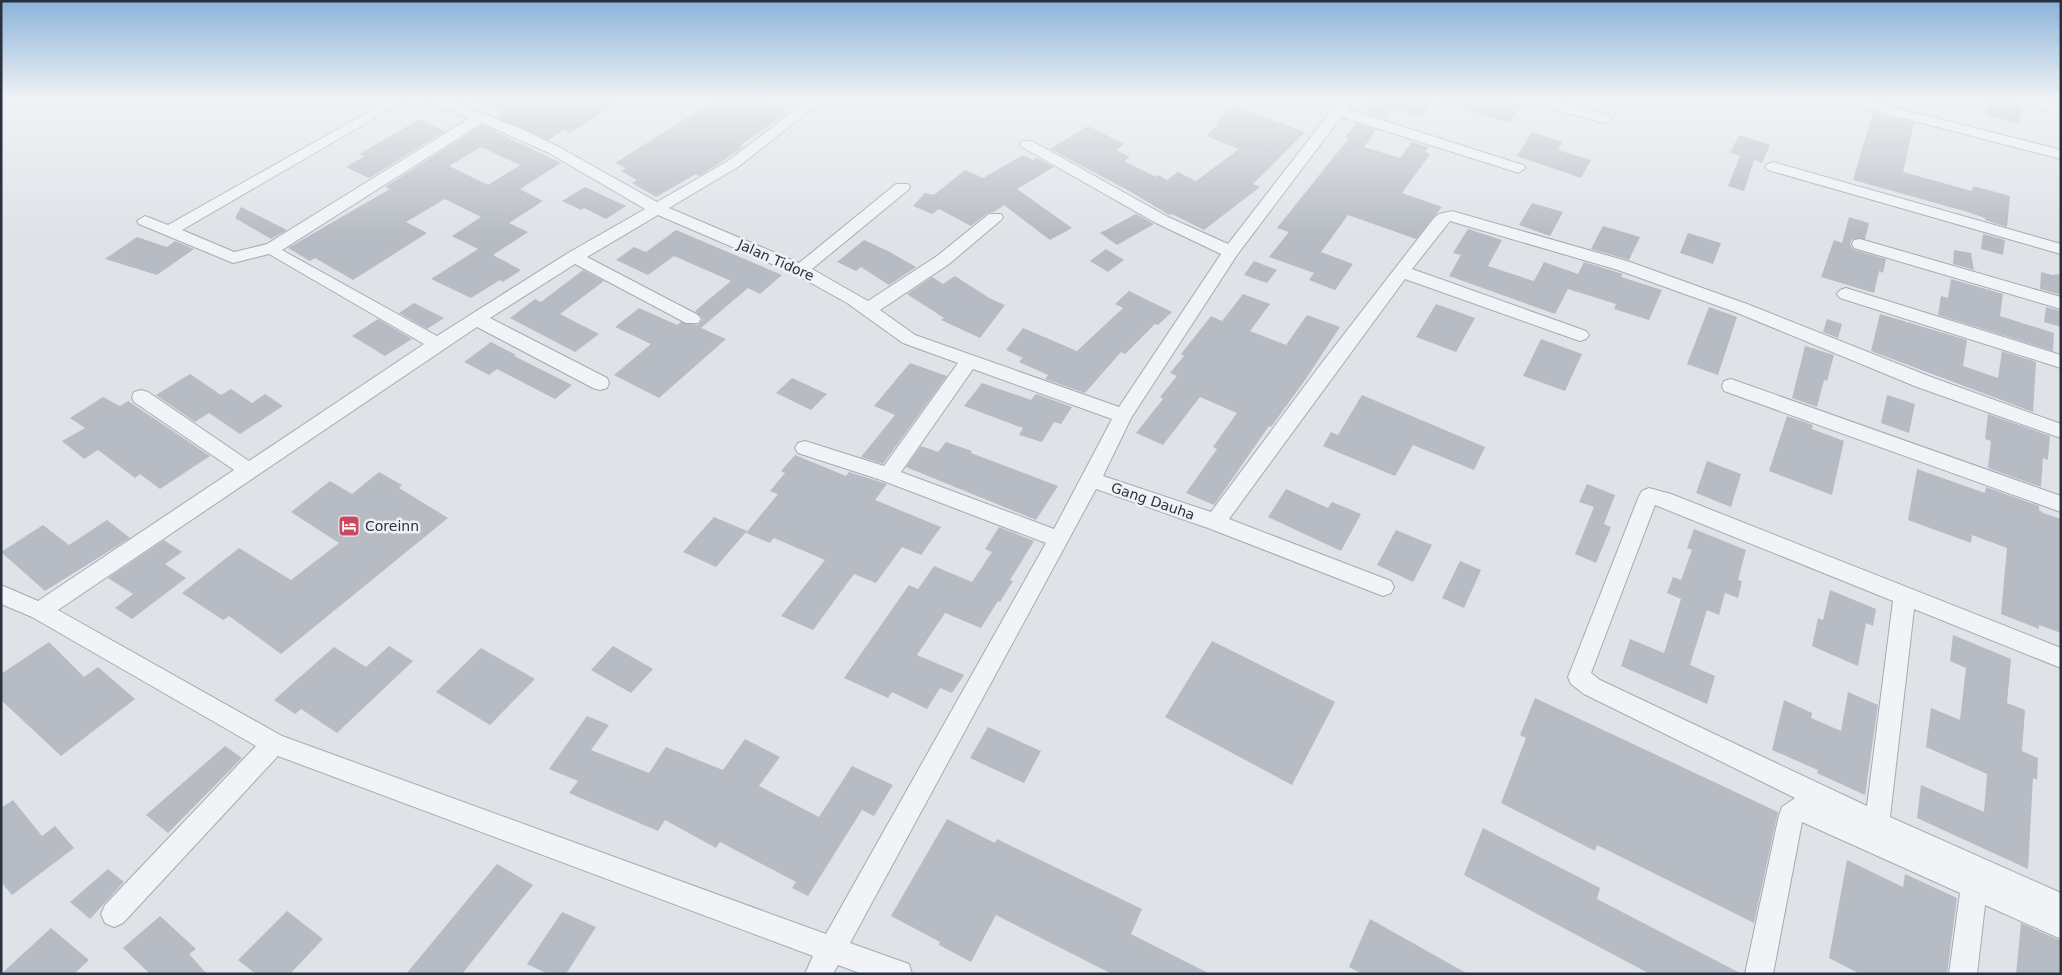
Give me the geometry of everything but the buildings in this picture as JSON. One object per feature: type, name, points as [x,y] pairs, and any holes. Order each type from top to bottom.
[{"type":"street","points":[[169,231],[322,144]]},
{"type":"street","points":[[146,221],[233,258],[273,248],[440,144]]},
{"type":"street","name":"Jalan Tidore","points":[[540,144],[656,208],[801,270],[869,310],[909,339],[968,362],[1124,416]]},
{"type":"street","points":[[40,612],[437,344],[574,257],[745,156],[761,144]]},
{"type":"street","points":[[1027,144],[1162,220],[1231,252]]},
{"type":"street","points":[[818,974],[1092,480],[1124,416],[1231,252],[1313,144]]},
{"type":"street","points":[[1451,144],[1518,168]]},
{"type":"street","points":[[2017,144],[2061,155]]},
{"type":"street","points":[[1773,167],[2061,249]]},
{"type":"street","points":[[801,270],[902,187]]},
{"type":"street","points":[[869,310],[943,260],[994,217]]},
{"type":"street","points":[[1215,522],[1327,368],[1445,217],[1457,218],[1633,270],[1741,308],[1924,382],[2061,430]]},
{"type":"street","points":[[1860,244],[2061,303]]},
{"type":"street","points":[[273,248],[280,256],[437,344]]},
{"type":"street","points":[[574,257],[692,319]]},
{"type":"street","points":[[1403,272],[1580,335]]},
{"type":"street","points":[[1846,294],[2061,362]]},
{"type":"street","points":[[477,319],[600,383]]},
{"type":"street","points":[[888,475],[968,362]]},
{"type":"street","points":[[1731,386],[2061,504]]},
{"type":"street","points":[[141,397],[248,470]]},
{"type":"street","points":[[805,448],[888,475],[1058,539]]},
{"type":"street","name":"Gang Dauha","points":[[1092,480],[1215,522],[1383,587]]},
{"type":"street","points":[[2061,658],[1664,500],[1649,496],[1580,669],[1579,677],[1600,691],[1803,790],[2061,906]]},
{"type":"street","points":[[1,594],[40,612],[274,744],[899,974]]},
{"type":"street","points":[[1877,822],[1905,595]]},
{"type":"street","points":[[114,914],[274,744]]},
{"type":"street","points":[[1758,974],[1791,816],[1795,810],[1803,809],[1813,813],[2061,926]]},
{"type":"street","points":[[1964,974],[1974,886]]},
{"type":"place","name":"Coreinn","points":[[349,526]]}]
